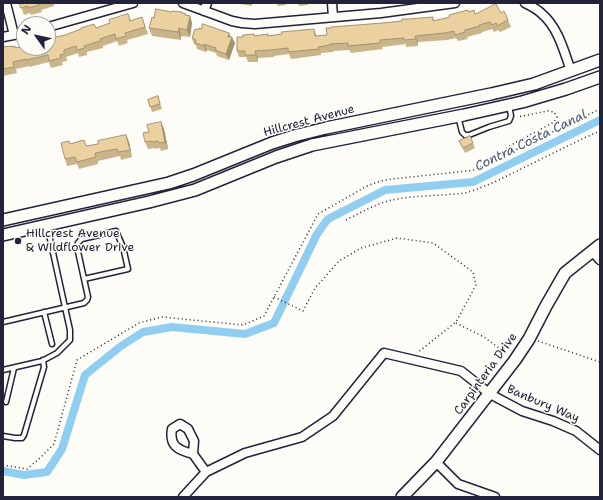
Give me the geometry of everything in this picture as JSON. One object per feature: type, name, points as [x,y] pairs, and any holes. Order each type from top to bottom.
[{"type":"main road","name":"Hillcrest Avenue","points":[[3,220],[182,179],[193,176],[272,143],[294,136],[534,84],[600,60]]},
{"type":"main road","name":"Hillcrest Avenue","points":[[3,235],[195,190],[269,159],[312,145],[522,102],[600,77]]},
{"type":"main road","points":[[48,225],[56,214],[74,209],[95,199]]},
{"type":"main road","name":"Carpinteria Drive","points":[[402,497],[436,462],[516,360],[529,340],[565,273],[596,248]]},
{"type":"street","points":[[3,37],[14,35],[6,3]]},
{"type":"street","points":[[56,25],[133,3]]},
{"type":"street","points":[[183,3],[206,7],[232,21],[255,24],[386,12],[455,3]]},
{"type":"street","points":[[332,3],[332,17]]},
{"type":"street","points":[[525,3],[540,12],[549,22],[559,38],[571,71]]},
{"type":"street","points":[[596,248],[600,260]]},
{"type":"street","name":"Banbury Way","points":[[206,472],[244,452],[302,437],[333,416],[384,353],[461,371],[490,394],[522,411],[553,421],[576,431],[600,450]]},
{"type":"street","points":[[183,497],[206,472],[193,454]]},
{"type":"street","points":[[436,462],[458,484],[495,497]]},
{"type":"lane","points":[[458,116],[462,132],[465,135],[468,135],[509,121],[512,116],[509,105]]},
{"type":"lane","points":[[3,370],[43,360],[57,352],[70,340],[70,330],[48,225]]},
{"type":"lane","points":[[3,322],[84,303],[88,297],[84,280],[77,247],[77,244],[82,239],[116,231],[123,247],[128,269],[84,280]]},
{"type":"lane","points":[[44,312],[52,344]]},
{"type":"lane","points":[[3,436],[22,438],[24,435],[44,367],[43,360]]},
{"type":"lane","points":[[6,402],[14,368]]},
{"type":"path","points":[[3,465],[27,469],[54,444],[77,360],[139,323],[162,317],[243,325],[264,316],[318,214],[381,181],[466,171],[477,168],[600,109]]},
{"type":"path","points":[[499,158],[504,150],[554,122],[556,117],[554,112],[548,111],[516,118]]},
{"type":"path","points":[[346,220],[388,201],[408,197],[465,193],[472,191],[500,180],[600,131]]},
{"type":"path","points":[[274,297],[303,311],[315,288],[339,261],[361,248],[397,238],[433,243],[473,272],[476,285],[456,322],[408,358]]},
{"type":"path","points":[[456,322],[484,337],[516,360]]},
{"type":"path","points":[[536,341],[600,362]]},
{"type":"building","points":[[20,3],[39,3],[39,5],[21,8]]},
{"type":"building","points":[[496,4],[501,13],[504,11],[508,20],[497,26],[496,23],[492,25],[490,22],[479,25],[480,26],[465,30],[465,32],[455,35],[454,31],[415,36],[416,39],[404,40],[404,38],[380,40],[380,43],[348,46],[348,43],[330,44],[318,47],[319,49],[288,52],[288,48],[255,51],[256,55],[245,55],[245,51],[237,51],[237,37],[243,37],[243,35],[254,34],[254,36],[268,34],[268,36],[282,34],[281,32],[314,29],[315,36],[327,35],[326,28],[331,27],[433,17],[433,21],[450,17],[449,15],[468,10],[469,12],[474,10],[475,14]]},
{"type":"building","points":[[156,9],[182,12],[186,14],[185,15],[190,16],[187,30],[179,28],[178,32],[149,28],[152,17],[154,18]]},
{"type":"building","points":[[128,14],[130,21],[142,17],[145,27],[125,33],[126,36],[116,39],[115,34],[100,39],[100,41],[84,46],[85,48],[77,50],[76,46],[64,50],[64,54],[60,55],[61,58],[49,61],[48,56],[56,56],[56,37],[94,24],[96,28],[110,23],[109,20]]},
{"type":"building","points":[[203,24],[229,33],[228,37],[232,37],[226,54],[215,50],[216,48],[195,43],[196,40],[192,38],[195,29],[201,29]]},
{"type":"building","points":[[15,46],[16,56],[44,56],[13,62],[14,67],[3,69],[3,47]]},
{"type":"building","points":[[158,96],[160,104],[150,107],[148,100]]},
{"type":"building","points":[[161,122],[165,142],[145,142],[143,133],[149,132],[147,125]]},
{"type":"building","points":[[126,135],[130,150],[118,152],[117,149],[95,153],[96,157],[77,162],[75,157],[65,159],[61,143],[69,141],[70,144],[84,140],[86,146],[98,144],[98,141]]},
{"type":"building","points":[[470,136],[473,143],[463,148],[459,141]]},
{"type":"waterway","name":"Contra Costa Canal","points":[[3,471],[24,475],[47,472],[62,449],[85,375],[121,346],[143,332],[172,327],[245,334],[274,323],[317,234],[330,218],[385,190],[473,182],[600,120]]},
{"type":"place","name":"Hillcrest Avenue & Wildflower Drive","points":[[18,241]]}]
